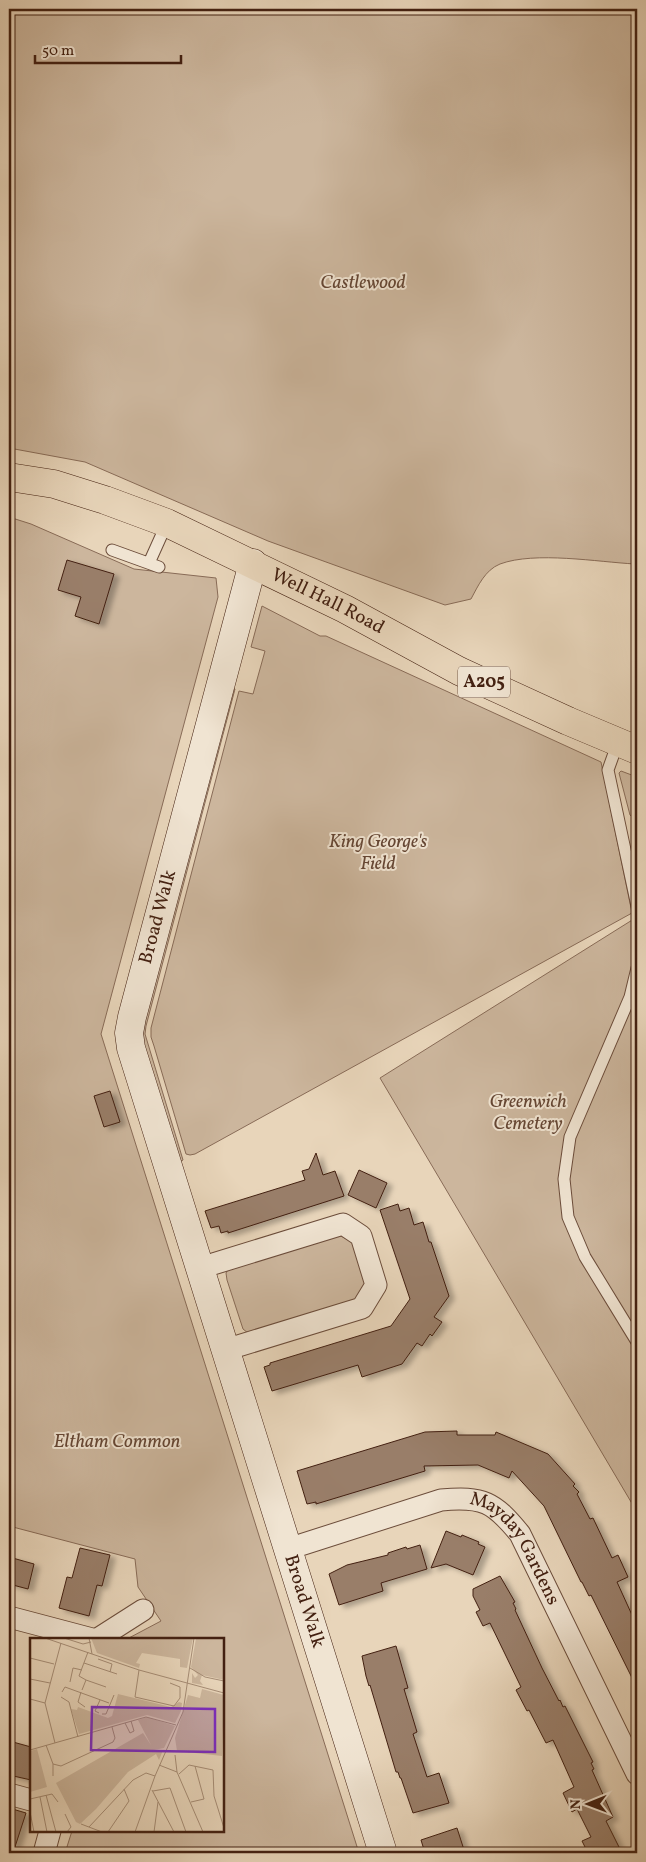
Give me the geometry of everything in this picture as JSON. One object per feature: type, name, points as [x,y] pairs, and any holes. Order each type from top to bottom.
[{"type":"highway","name":"Well Hall Road","points":[[9,477],[54,484],[105,500],[167,523],[345,609],[459,671],[628,746]]},
{"type":"street","name":"Broad Walk","points":[[253,564],[129,1033],[131,1048],[382,1853]]},
{"type":"street","points":[[200,1268],[343,1224],[361,1236],[376,1285],[362,1308],[225,1350]]},
{"type":"street","name":"Mayday Gardens","points":[[288,1549],[441,1500],[464,1498],[484,1502],[503,1513],[520,1534],[637,1774]]},
{"type":"street","points":[[99,1638],[143,1610]]},
{"type":"street","points":[[9,1617],[88,1638]]},
{"type":"street","points":[[9,1794],[30,1800]]},
{"type":"street","points":[[44,1853],[50,1832]]},
{"type":"lane","points":[[112,550],[154,565],[167,523]]},
{"type":"lane","points":[[628,746],[608,770],[637,906]]},
{"type":"lane","points":[[637,968],[630,996],[570,1137],[564,1179],[568,1217],[585,1257],[637,1342]]},
{"type":"green space","name":"Castlewood","points":[[9,9],[637,9],[637,562],[635,564],[548,558],[514,560],[500,564],[490,570],[482,579],[471,599],[445,605],[268,541],[85,462],[9,448]]},
{"type":"green space","name":"Eltham Common","points":[[9,517],[31,524],[134,569],[216,578],[218,597],[101,1034],[359,1853],[65,1853],[72,1832],[224,1832],[224,1638],[129,1638],[161,1621],[138,1587],[135,1559],[9,1526]]},
{"type":"green space","name":"King George's Field","points":[[262,606],[320,636],[326,636],[601,762],[632,913],[195,1154],[190,1155],[186,1154],[151,1037],[151,1028],[239,691],[253,694],[265,651],[251,647]]},
{"type":"green space","points":[[229,688],[235,689],[145,1034],[183,1160],[178,1163],[140,1035]]},
{"type":"green space","points":[[621,771],[637,777],[637,822],[630,815],[619,773]]},
{"type":"green space","name":"Greenwich Cemetery","points":[[637,917],[637,1512],[380,1078]]},
{"type":"green space","points":[[331,1236],[341,1236],[356,1244],[367,1277],[358,1299],[248,1333],[243,1329],[227,1280],[226,1273],[229,1268]]},
{"type":"building","points":[[67,560],[114,574],[99,624],[75,616],[81,597],[58,590]]},
{"type":"building","points":[[110,1091],[120,1122],[104,1127],[94,1096]]},
{"type":"building","points":[[316,1153],[323,1175],[335,1171],[344,1196],[228,1233],[228,1231],[221,1233],[219,1226],[211,1228],[205,1211],[305,1180],[302,1171],[309,1169]]},
{"type":"building","points":[[359,1170],[387,1183],[376,1208],[348,1195]]},
{"type":"building","points":[[398,1204],[400,1211],[409,1208],[414,1225],[423,1222],[429,1242],[431,1242],[449,1296],[434,1317],[442,1322],[432,1336],[430,1334],[422,1346],[417,1343],[402,1364],[362,1377],[358,1365],[272,1391],[264,1367],[270,1365],[270,1363],[391,1326],[410,1299],[380,1210]]},
{"type":"building","points":[[457,1431],[457,1435],[495,1435],[496,1432],[548,1454],[575,1484],[573,1486],[579,1492],[577,1494],[590,1519],[593,1518],[612,1558],[618,1555],[628,1577],[617,1582],[637,1626],[637,1688],[591,1595],[589,1596],[581,1582],[544,1506],[512,1471],[509,1478],[478,1465],[424,1466],[425,1471],[316,1504],[316,1502],[307,1504],[297,1471],[425,1432]]},
{"type":"building","points":[[446,1531],[461,1537],[462,1535],[479,1542],[478,1544],[485,1547],[473,1575],[446,1564],[431,1568]]},
{"type":"building","points":[[420,1545],[427,1569],[381,1583],[383,1591],[339,1605],[329,1574],[347,1565],[388,1555],[388,1553],[406,1547],[407,1549]]},
{"type":"building","points":[[80,1548],[110,1555],[102,1586],[97,1585],[89,1616],[59,1608],[67,1577],[72,1578]]},
{"type":"building","points":[[9,1557],[34,1564],[28,1589],[9,1584]]},
{"type":"building","points":[[500,1576],[515,1602],[513,1603],[515,1610],[542,1668],[559,1701],[563,1707],[565,1706],[593,1762],[591,1763],[594,1769],[592,1770],[613,1817],[606,1821],[622,1853],[588,1853],[582,1841],[591,1837],[577,1809],[572,1812],[563,1793],[574,1787],[553,1740],[546,1743],[516,1690],[521,1687],[490,1623],[483,1626],[476,1612],[480,1610],[473,1596],[473,1589]]},
{"type":"building","points":[[396,1646],[408,1688],[404,1689],[417,1732],[413,1734],[427,1777],[439,1773],[449,1803],[413,1813],[401,1778],[398,1772],[396,1772],[366,1676],[362,1656]]},
{"type":"building","points":[[13,1742],[30,1747],[30,1780],[9,1775],[9,1759]]},
{"type":"building","points":[[9,1808],[26,1813],[13,1853],[9,1853]]},
{"type":"building","points":[[457,1828],[465,1853],[425,1853],[421,1840]]}]
